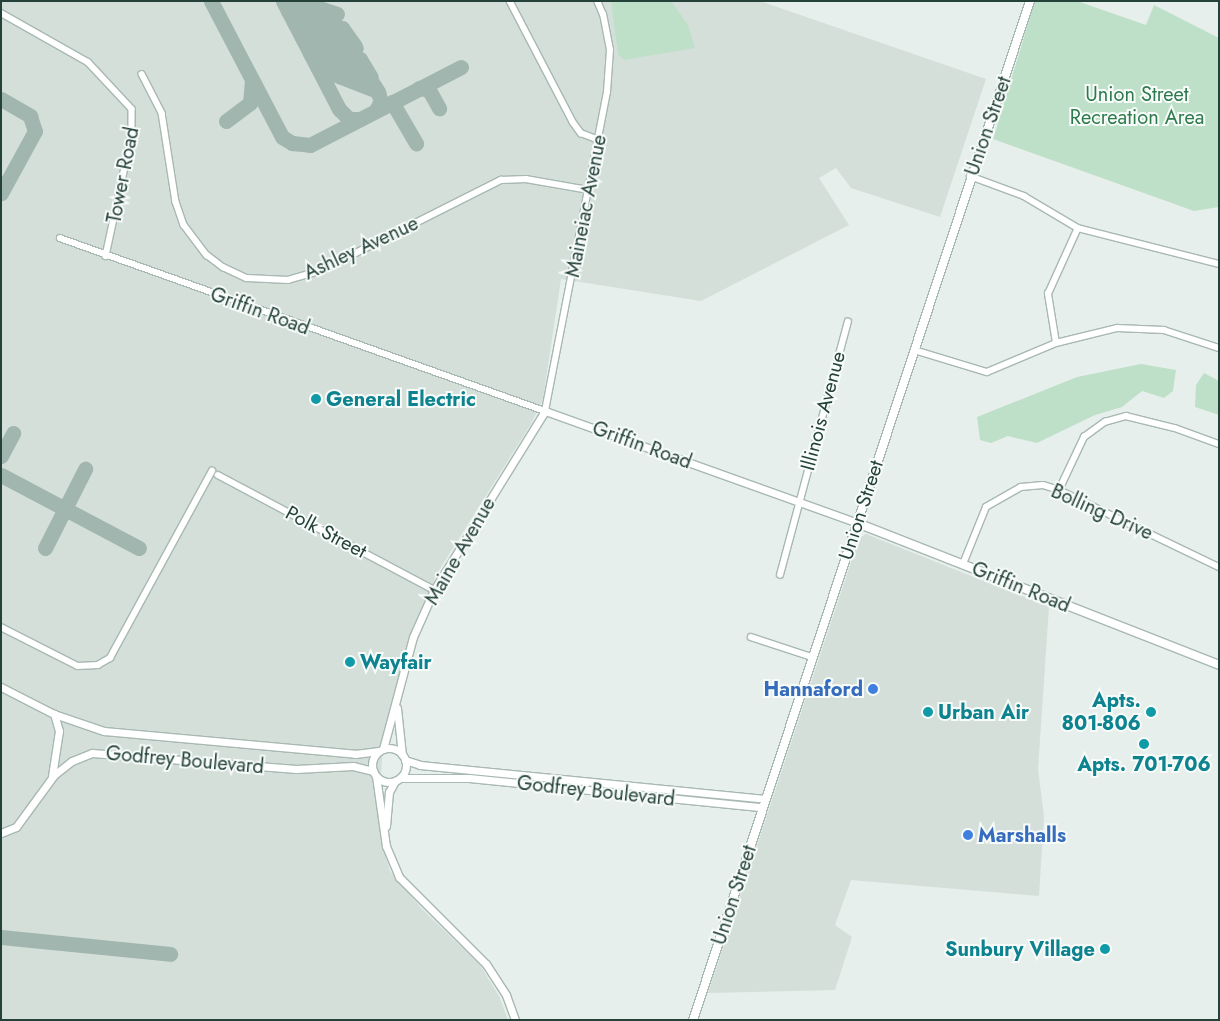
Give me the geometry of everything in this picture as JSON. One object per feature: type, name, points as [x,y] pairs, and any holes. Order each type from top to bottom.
[{"type":"main road","name":"Union Street","points":[[693,1020],[970,176],[1030,1]]},
{"type":"main road","name":"Griffin Road","points":[[857,523],[1218,663]]},
{"type":"street","points":[[510,1],[573,122],[582,133],[599,140]]},
{"type":"street","name":"Maineiac Avenue","points":[[545,411],[599,140],[610,50],[603,15],[597,1]]},
{"type":"street","name":"Tower Road","points":[[1,13],[88,62],[132,109],[132,135],[106,256]]},
{"type":"street","name":"Ashley Avenue","points":[[142,74],[162,113],[176,202],[184,225],[207,255],[247,278],[288,280],[320,271],[501,180],[526,179],[588,190]]},
{"type":"street","points":[[970,176],[1024,196],[1078,228],[1200,256],[1219,264]]},
{"type":"street","points":[[1056,343],[1048,294],[1078,228]]},
{"type":"street","name":"Griffin Road","points":[[60,238],[857,523]]},
{"type":"street","name":"Illinois Avenue","points":[[780,574],[848,322]]},
{"type":"street","points":[[914,350],[986,372],[1056,343],[1117,328],[1164,330],[1219,348]]},
{"type":"street","name":"Maine Avenue","points":[[381,750],[413,637],[434,590],[545,411]]},
{"type":"street","points":[[1059,490],[1084,436],[1105,422],[1126,416],[1175,428],[1219,444]]},
{"type":"street","points":[[1,627],[78,666],[98,665],[110,658],[212,471]]},
{"type":"street","name":"Polk Street","points":[[218,475],[434,590]]},
{"type":"street","name":"Bolling Drive","points":[[963,564],[986,506],[1021,487],[1042,485],[1059,490],[1219,567]]},
{"type":"street","points":[[751,637],[812,657]]},
{"type":"street","name":"Godfrey Boulevard","points":[[1,687],[54,714],[104,731],[355,754],[381,750]]},
{"type":"street","name":"Maine Avenue","points":[[396,700],[404,757]]},
{"type":"street","points":[[51,779],[58,748],[59,731],[54,714]]},
{"type":"street","points":[[386,846],[387,802],[391,786],[405,770],[404,757],[393,748],[381,750],[372,762],[386,846],[393,866],[408,889],[486,964],[506,995],[515,1020]]},
{"type":"street","name":"Godfrey Boulevard","points":[[1,833],[16,827],[51,779],[62,767],[80,757],[107,753],[296,770],[354,766],[375,774]]},
{"type":"street","name":"Godfrey Boulevard","points":[[404,757],[420,765],[764,803]]},
{"type":"street","points":[[375,774],[385,782],[398,779]]},
{"type":"street","name":"Godfrey Boulevard","points":[[398,779],[469,778],[764,803]]},
{"type":"shaded area","points":[[1,1],[760,1],[986,79],[940,217],[851,188],[836,168],[819,178],[849,225],[701,301],[561,279],[543,399],[531,424],[436,575],[383,747],[379,801],[380,837],[390,871],[422,909],[480,965],[499,996],[508,1020],[1,1020]]},
{"type":"shaded area","points":[[866,534],[1049,607],[1038,769],[1044,816],[1039,896],[851,880],[835,925],[852,937],[835,990],[708,993],[859,538]]},
{"type":"green space","points":[[611,1],[671,1],[688,25],[695,48],[624,60],[618,54]]},
{"type":"green space","name":"Union Street Recreation Area","points":[[1035,1],[1077,1],[1146,25],[1154,5],[1219,38],[1219,207],[1194,211],[993,139]]},
{"type":"green space","points":[[1141,364],[1176,370],[1173,391],[1164,398],[1142,391],[1122,407],[1095,415],[1037,443],[1008,436],[991,443],[980,440],[977,417],[1077,377]]},
{"type":"green space","points":[[1204,373],[1219,381],[1219,415],[1195,407],[1196,385]]},
{"type":"taxiway","points":[[211,1],[282,137],[292,143],[310,145],[461,67]]},
{"type":"taxiway","points":[[283,1],[339,109],[349,119],[360,119]]},
{"type":"taxiway","points":[[298,1],[337,14]]},
{"type":"taxiway","points":[[288,7],[288,11],[342,28],[355,46]]},
{"type":"taxiway","points":[[294,22],[356,48]]},
{"type":"taxiway","points":[[302,37],[360,59],[371,77]]},
{"type":"taxiway","points":[[310,53],[367,74],[379,93]]},
{"type":"taxiway","points":[[318,68],[377,91],[381,101],[376,110]]},
{"type":"taxiway","points":[[226,121],[250,103],[252,80]]},
{"type":"taxiway","points":[[419,88],[429,90],[439,108]]},
{"type":"taxiway","points":[[1,99],[30,116],[35,131],[1,193]]},
{"type":"taxiway","points":[[392,102],[416,143]]},
{"type":"taxiway","points":[[1,456],[13,433]]},
{"type":"taxiway","points":[[45,548],[85,469]]},
{"type":"taxiway","points":[[1,475],[139,548]]},
{"type":"taxiway","points":[[1,937],[170,954]]},
{"type":"place","name":"General Electric","points":[[316,399]]},
{"type":"place","name":"Wayfair","points":[[350,662]]},
{"type":"place","name":"Hannaford","points":[[873,689]]},
{"type":"place","name":"Urban Air","points":[[928,712]]},
{"type":"place","name":"Apts. 801-806","points":[[1151,712]]},
{"type":"place","name":"Apts. 701-706","points":[[1144,744]]},
{"type":"place","name":"Marshalls","points":[[968,835]]},
{"type":"place","name":"Sunbury Village","points":[[1105,949]]}]
